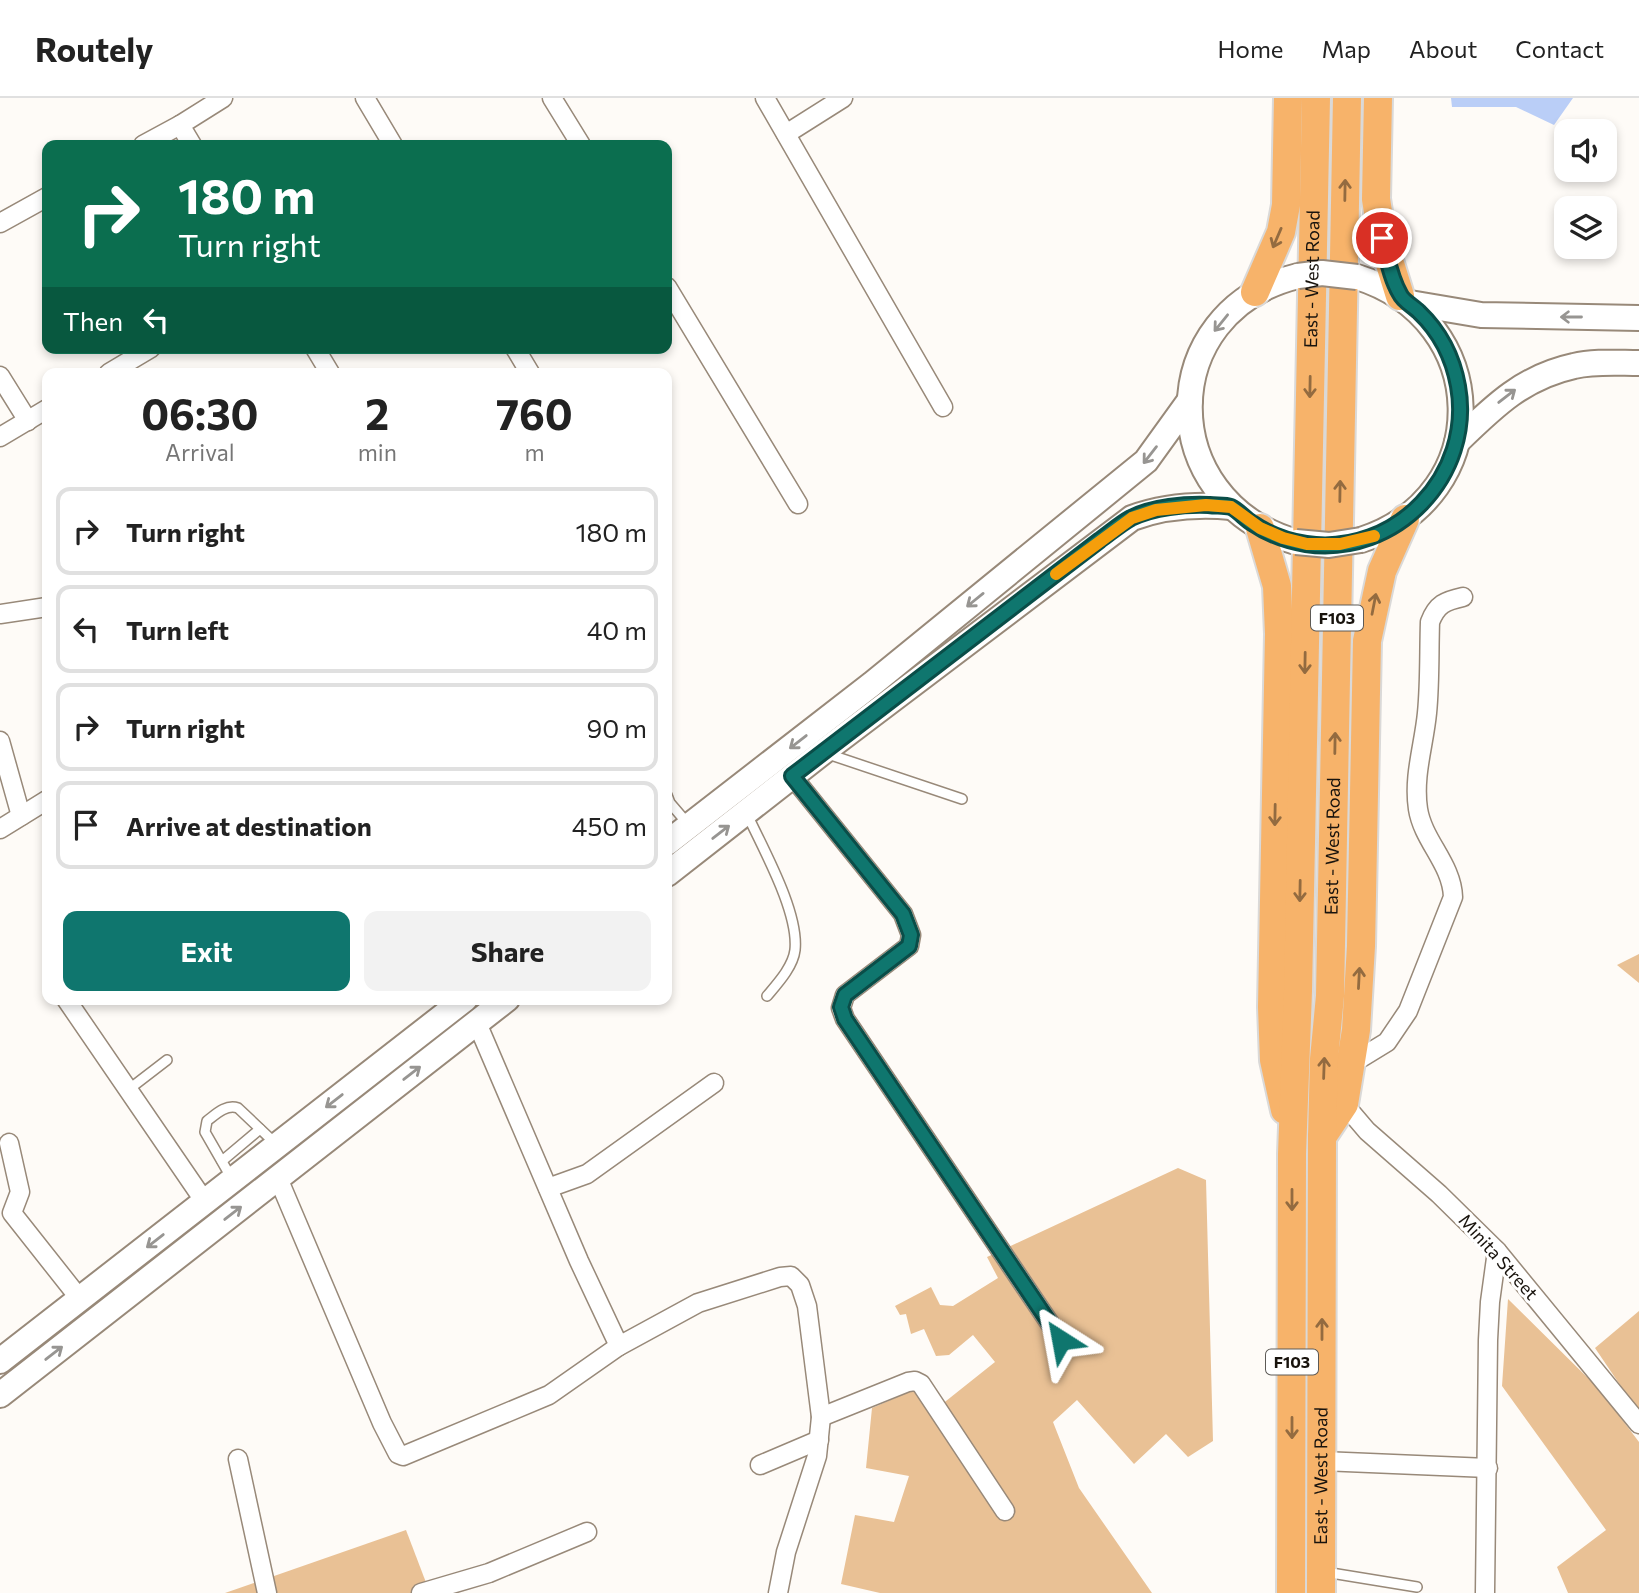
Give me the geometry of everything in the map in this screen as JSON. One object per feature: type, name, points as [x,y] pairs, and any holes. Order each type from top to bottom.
[{"type":"main road","points":[[1255,292],[1280,232],[1286,205],[1288,98]]},
{"type":"main road","name":"East - West Road","points":[[1291,1593],[1293,1132],[1299,977],[1316,98]]},
{"type":"main road","name":"East - West Road","points":[[1321,1582],[1322,1137],[1324,1059],[1331,996],[1347,98]]},
{"type":"main road","points":[[1378,98],[1376,199],[1382,238],[1405,300]]},
{"type":"main road","points":[[1322,273],[1357,277],[1380,285],[1405,300],[1434,329],[1451,360],[1461,407],[1457,442],[1449,464],[1438,485],[1423,503],[1384,532],[1361,540],[1329,545],[1296,542],[1260,528],[1231,507],[1209,479],[1199,458],[1190,423],[1190,400],[1197,365],[1212,333],[1236,306],[1255,292],[1298,275],[1322,273]]},
{"type":"main road","points":[[1405,300],[1481,314],[1639,318]]},
{"type":"main road","points":[[1457,442],[1503,399],[1544,375],[1576,365],[1639,363]]},
{"type":"main road","points":[[672,839],[872,684],[1146,461],[1190,400]]},
{"type":"main road","points":[[672,870],[1132,518],[1169,508],[1206,505],[1231,507]]},
{"type":"main road","points":[[1322,1137],[1344,1104],[1351,1064],[1360,946],[1367,641],[1382,571],[1405,519]]},
{"type":"main road","points":[[1260,528],[1277,586],[1279,634],[1272,1007],[1274,1060],[1281,1097],[1293,1132]]},
{"type":"main road","points":[[0,1361],[205,1202],[228,1170],[269,1137],[457,1005]]},
{"type":"main road","points":[[0,1395],[500,1005]]},
{"type":"street","points":[[152,140],[223,98]]},
{"type":"street","points":[[365,98],[390,140]]},
{"type":"street","points":[[552,98],[578,140]]},
{"type":"street","points":[[765,98],[943,407]]},
{"type":"street","points":[[786,134],[843,98]]},
{"type":"street","points":[[180,125],[189,140]]},
{"type":"street","points":[[0,223],[42,200]]},
{"type":"street","points":[[672,295],[798,504]]},
{"type":"street","points":[[117,368],[141,354]]},
{"type":"street","points":[[0,376],[28,421]]},
{"type":"street","points":[[0,437],[42,412]]},
{"type":"street","points":[[1351,1064],[1387,1042],[1408,1011],[1453,897],[1453,882],[1423,832],[1418,808],[1418,769],[1427,714],[1430,622],[1435,609],[1444,601],[1463,597]]},
{"type":"street","points":[[0,614],[42,608]]},
{"type":"street","points":[[0,741],[21,816]]},
{"type":"street","points":[[792,776],[903,914],[911,935],[909,946],[845,995],[841,1007],[845,1019],[1061,1340]]},
{"type":"street","points":[[0,829],[42,803]]},
{"type":"street","points":[[70,1005],[205,1202]]},
{"type":"street","points":[[477,1023],[619,1346]]},
{"type":"street","points":[[548,1188],[587,1174],[714,1083]]},
{"type":"street","name":"Minita Street","points":[[1344,1104],[1367,1131],[1439,1194],[1497,1251],[1637,1416]]},
{"type":"street","points":[[9,1143],[20,1192],[12,1213],[80,1299]]},
{"type":"street","points":[[278,1178],[382,1423],[398,1454],[409,1455],[549,1395],[619,1346],[698,1303],[780,1277],[791,1276],[800,1285],[807,1306],[821,1417],[817,1456],[786,1552],[778,1593]]},
{"type":"street","points":[[1485,1593],[1490,1302],[1497,1251]]},
{"type":"street","points":[[821,1417],[915,1381],[927,1391],[1005,1511]]},
{"type":"street","points":[[760,1465],[818,1440]]},
{"type":"street","points":[[238,1460],[267,1593]]},
{"type":"street","points":[[1322,1461],[1488,1468]]},
{"type":"street","points":[[421,1593],[489,1573],[587,1532]]},
{"type":"lane","points":[[823,752],[962,799]]},
{"type":"lane","points":[[672,805],[689,826]]},
{"type":"lane","points":[[746,812],[781,886],[791,916],[795,951],[786,972],[767,996]]},
{"type":"lane","points":[[128,1090],[167,1060]]},
{"type":"lane","points":[[228,1170],[205,1132],[207,1121],[233,1106],[269,1137]]},
{"type":"lane","points":[[1321,1582],[1417,1587]]},
{"type":"shaded area","points":[[1639,954],[1639,983],[1617,965]]},
{"type":"shaded area","points":[[1178,1168],[1206,1180],[1213,1441],[1188,1457],[1166,1434],[1134,1464],[1077,1400],[1053,1422],[1079,1488],[1152,1593],[880,1593],[841,1584],[855,1515],[894,1522],[909,1476],[866,1468],[872,1408],[923,1386],[941,1405],[995,1362],[973,1335],[949,1355],[936,1356],[924,1329],[911,1334],[906,1314],[900,1315],[895,1306],[931,1287],[940,1305],[953,1306],[998,1278],[987,1257]]},
{"type":"shaded area","points":[[1508,1299],[1599,1389],[1639,1442],[1639,1593],[1568,1593],[1557,1567],[1606,1530],[1502,1386]]},
{"type":"shaded area","points":[[1639,1311],[1639,1413],[1595,1348]]},
{"type":"shaded area","points":[[406,1530],[430,1593],[225,1593]]},
{"type":"water","points":[[1451,98],[1573,98],[1558,119],[1554,119],[1554,125],[1516,107],[1452,107]]},
{"type":"slow traffic","points":[[1056,574],[1132,518],[1156,510],[1206,505],[1231,507],[1272,534],[1307,544],[1340,544],[1374,536]]},
{"type":"route","points":[[1061,1340],[845,1019],[841,1007],[845,995],[909,946],[911,935],[903,914],[792,776],[1132,518],[1156,510],[1182,507],[1231,507],[1272,534],[1296,542],[1329,545],[1350,543],[1384,532],[1415,512],[1438,485],[1453,453],[1460,418],[1460,395],[1451,360],[1441,339],[1419,311],[1400,296],[1382,238]]}]
